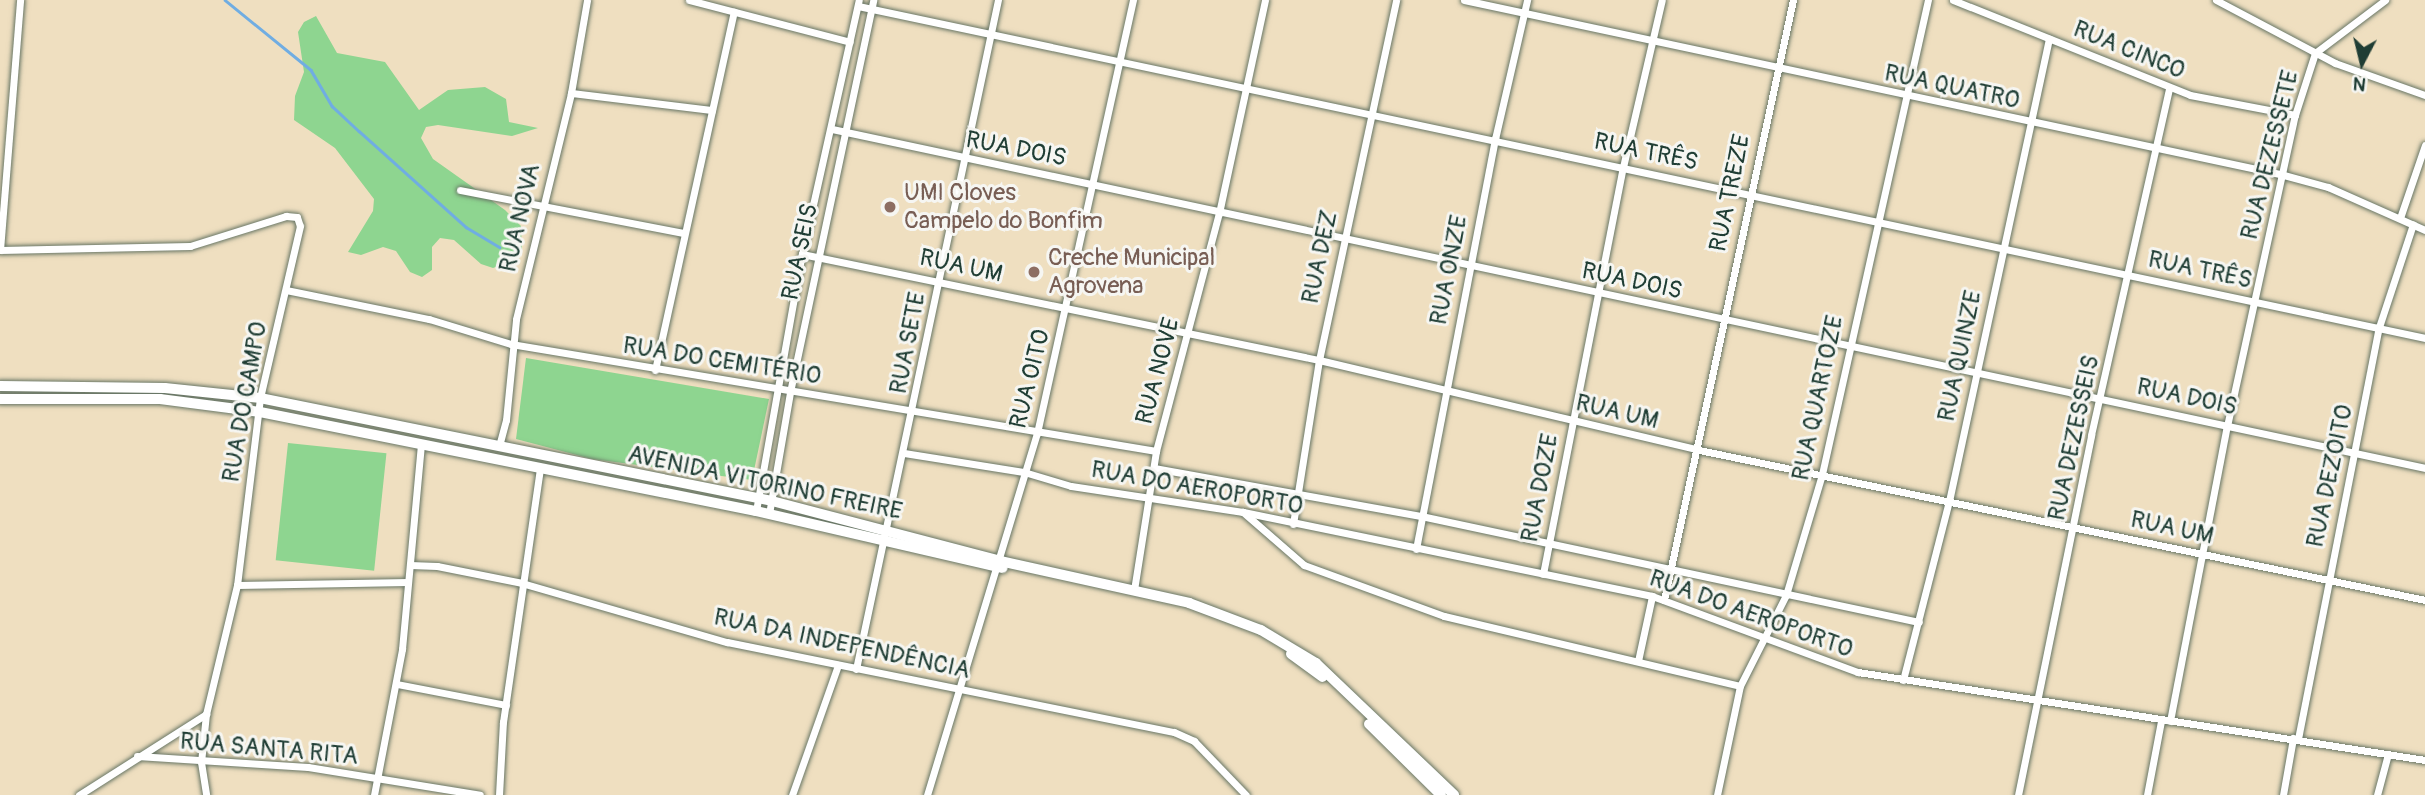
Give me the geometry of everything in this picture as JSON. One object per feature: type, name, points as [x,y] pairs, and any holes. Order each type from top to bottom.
[{"type":"street","points":[[0,250],[19,0]]},
{"type":"street","name":"RUA NOVA","points":[[499,446],[506,420],[511,344],[541,208],[571,93],[587,0]]},
{"type":"street","points":[[689,0],[850,42]]},
{"type":"street","name":"RUA SETE","points":[[886,529],[914,411],[998,0]]},
{"type":"street","name":"RUA OITO","points":[[999,564],[1037,433],[1067,308],[1133,0]]},
{"type":"street","name":"RUA NOVE","points":[[1134,590],[1156,451],[1219,213],[1244,87],[1265,0]]},
{"type":"street","name":"RUA DEZ","points":[[1293,524],[1319,360],[1396,0]]},
{"type":"street","name":"RUA QUATRO","points":[[1464,0],[2031,124],[2280,174],[2328,187],[2425,230]]},
{"type":"street","name":"RUA ONZE","points":[[1416,549],[1444,392],[1495,139],[1527,0]]},
{"type":"street","name":"RUA DOZE","points":[[1543,574],[1623,167],[1662,0]]},
{"type":"street","name":"RUA TREZE","points":[[1664,600],[1674,569],[1748,195],[1793,0]]},
{"type":"street","name":"RUA QUARTOZE","points":[[1717,795],[1740,686],[1766,641],[1786,595],[1822,474],[1927,0]]},
{"type":"street","name":"RUA CINCO","points":[[1953,0],[2169,88],[2240,107],[2295,115]]},
{"type":"street","name":"RUA DEZESSETE","points":[[2147,795],[2256,302],[2280,174],[2295,115],[2315,53],[2385,0]]},
{"type":"street","points":[[2219,1],[2315,53],[2425,95]]},
{"type":"street","points":[[756,511],[775,390],[802,254],[859,3]]},
{"type":"street","name":"RUA TRÊS","points":[[859,3],[2425,338]]},
{"type":"street","name":"RUA SEIS","points":[[769,514],[790,392],[872,4]]},
{"type":"street","points":[[655,370],[734,12]]},
{"type":"street","name":"RUA QUINZE","points":[[1903,680],[1949,501],[2049,39]]},
{"type":"street","name":"RUA DEZESSEIS","points":[[2018,795],[2034,727],[2035,700],[2169,88]]},
{"type":"street","points":[[571,93],[712,110]]},
{"type":"street","name":"RUA DOIS","points":[[832,129],[2425,468]]},
{"type":"street","points":[[2400,218],[2425,145]]},
{"type":"street","points":[[460,190],[541,208],[684,233]]},
{"type":"street","name":"RUA DO CAMPO","points":[[0,250],[174,248],[206,243],[286,216],[297,217],[300,226],[260,398],[237,585],[206,714],[201,762],[206,795]]},
{"type":"street","name":"RUA DEZOITO","points":[[2283,795],[2379,327],[2413,224]]},
{"type":"street","name":"RUA UM","points":[[802,254],[1319,360],[1444,392],[1699,450],[2425,600]]},
{"type":"street","name":"RUA DO CEMITÉRIO","points":[[286,290],[429,319],[511,344],[775,390],[1156,451]]},
{"type":"street","name":"AVENIDA VITORINO FREIRE","points":[[0,386],[165,388],[260,398],[772,501],[886,529],[999,564],[1199,613],[1280,646],[1325,678],[1437,794]]},
{"type":"street","points":[[90,387],[91,399]]},
{"type":"street","name":"AVENIDA VITORINO FREIRE","points":[[0,399],[160,399],[260,412],[756,511],[882,542],[1134,590],[1235,618],[1289,645],[1335,681],[1454,795]]},
{"type":"street","points":[[374,795],[397,684],[421,446]]},
{"type":"street","name":"RUA DO AEROPORTO","points":[[904,453],[1024,472],[1071,486],[1150,494],[1652,596],[1766,641],[1858,672],[2425,760]]},
{"type":"street","points":[[499,795],[506,705],[540,468]]},
{"type":"street","points":[[1154,468],[1421,516],[1548,546],[1674,569],[1919,622]]},
{"type":"street","points":[[1242,512],[1286,552],[1334,577],[1488,629],[1740,686]]},
{"type":"street","points":[[856,669],[886,529]]},
{"type":"street","points":[[927,795],[999,564]]},
{"type":"street","name":"RUA DA INDEPENDÊNCIA","points":[[410,565],[437,566],[522,583],[727,642],[959,689],[1052,704],[1186,736],[1246,795]]},
{"type":"street","points":[[237,585],[408,582]]},
{"type":"street","points":[[1638,661],[1652,596]]},
{"type":"street","points":[[792,795],[838,665]]},
{"type":"street","points":[[397,684],[506,705]]},
{"type":"street","name":"RUA SANTA RITA","points":[[79,795],[206,714]]},
{"type":"street","points":[[2377,795],[2388,754]]},
{"type":"street","name":"RUA SANTA RITA","points":[[137,756],[308,767],[480,795]]},
{"type":"green space","points":[[316,16],[337,53],[385,62],[419,110],[448,90],[485,87],[506,99],[509,122],[538,128],[512,136],[438,125],[426,127],[421,138],[433,159],[505,210],[521,226],[522,250],[515,260],[493,268],[481,264],[454,240],[440,238],[432,247],[432,270],[422,277],[410,272],[396,251],[383,247],[361,255],[348,252],[373,211],[374,199],[335,148],[294,120],[295,96],[304,72],[298,32],[304,22]]},
{"type":"green space","points":[[526,358],[769,399],[752,480],[592,459],[516,439]]},
{"type":"green space","points":[[288,443],[386,453],[374,571],[276,560]]},
{"type":"waterway","points":[[225,0],[311,70],[332,106],[359,131],[466,227],[499,247]]},
{"type":"place","name":"UMI Cloves Campelo do Bonfim","points":[[890,207]]},
{"type":"place","name":"Creche Municipal Agrovena","points":[[1034,272]]}]
